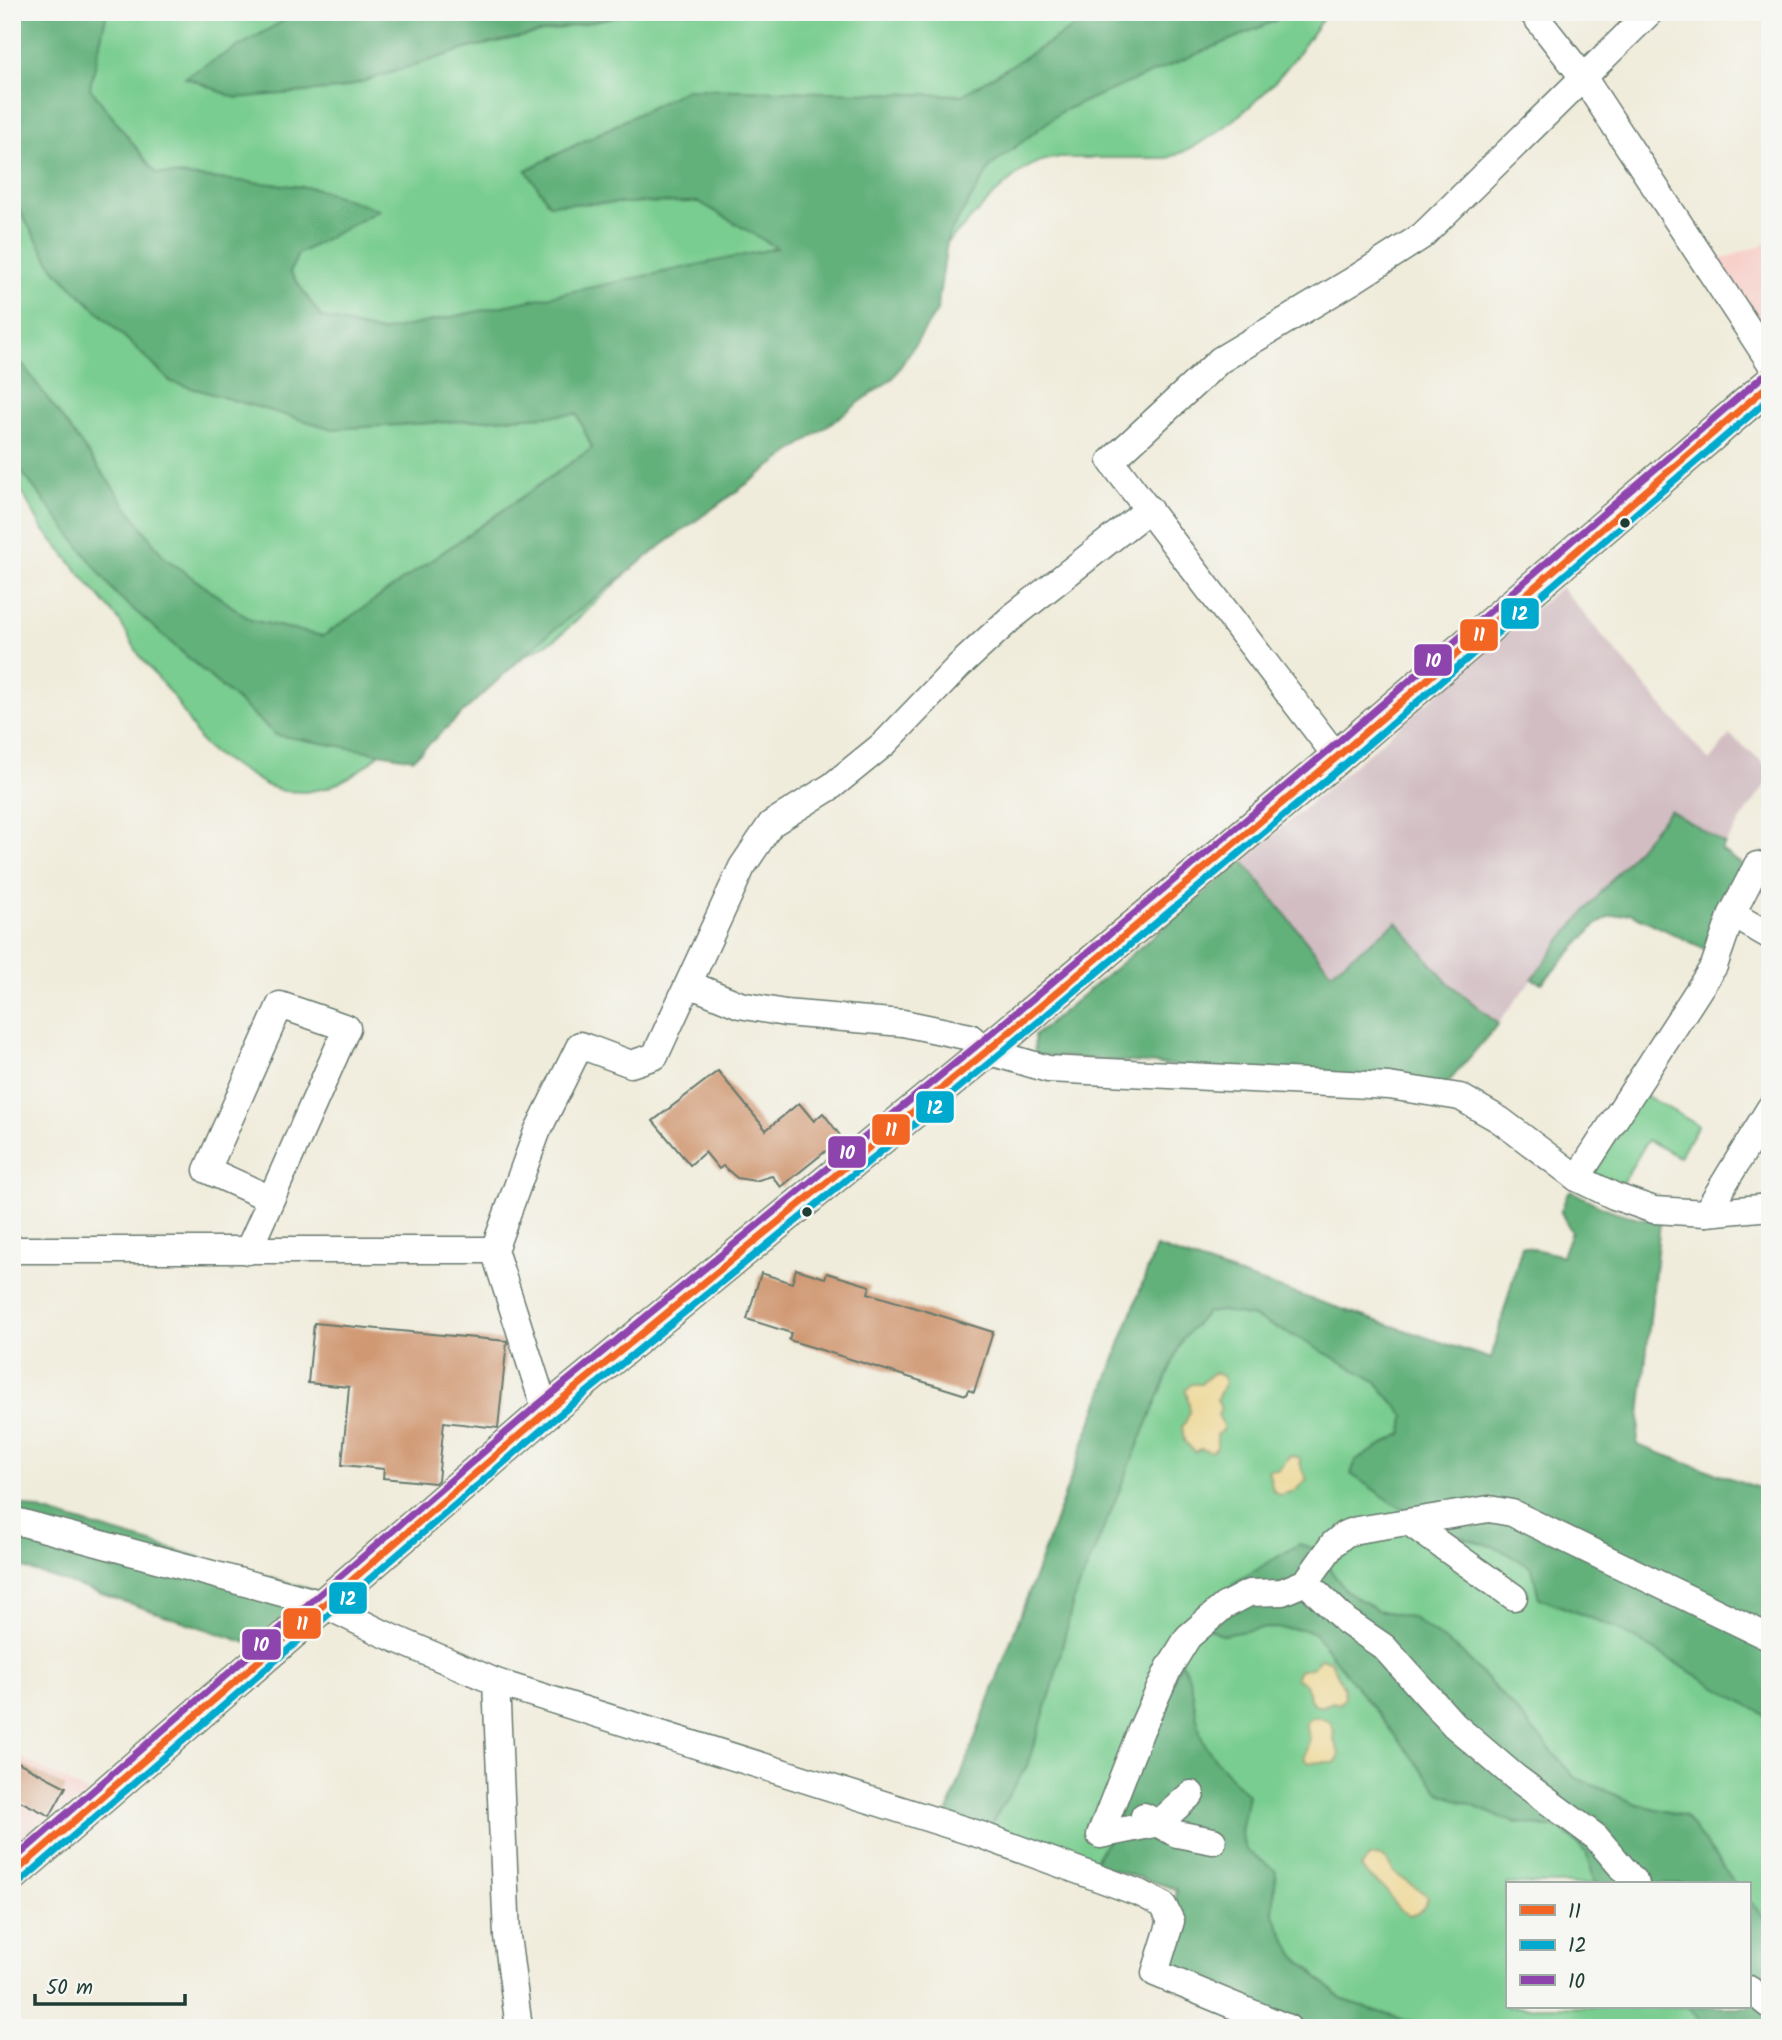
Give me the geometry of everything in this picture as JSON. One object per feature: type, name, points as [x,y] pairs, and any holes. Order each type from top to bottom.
[{"type":"main road","points":[[12,1875],[546,1412],[987,1051],[1337,757],[1770,384]]},
{"type":"street","points":[[1532,12],[1583,77],[1770,362]]},
{"type":"street","points":[[1337,757],[1111,461],[1220,360],[1422,236],[1650,12]]},
{"type":"street","points":[[546,1412],[494,1250],[537,1132],[580,1045],[631,1065],[655,1056],[742,867],[771,824],[832,786],[885,743],[959,666],[1011,618],[1149,509]]},
{"type":"street","points":[[1577,1178],[1714,966],[1732,914],[1757,865]]},
{"type":"street","points":[[1732,914],[1770,936]]},
{"type":"street","points":[[689,984],[740,1005],[785,1013],[903,1023],[970,1037],[987,1051],[1048,1069],[1389,1086],[1460,1097],[1500,1120],[1577,1178],[1614,1196],[1654,1210],[1706,1213],[1770,1207]]},
{"type":"street","points":[[247,1251],[271,1199],[347,1028],[280,1005],[207,1170],[271,1199]]},
{"type":"street","points":[[1706,1213],[1770,1108]]},
{"type":"street","points":[[12,1250],[494,1250]]},
{"type":"street","points":[[1191,1794],[1158,1822],[1100,1835],[1141,1730],[1169,1668],[1188,1637],[1224,1606],[1249,1593],[1282,1592],[1306,1582],[1333,1544],[1345,1534],[1357,1530],[1489,1510],[1512,1513],[1770,1638]]},
{"type":"street","points":[[12,1520],[323,1604],[382,1633],[496,1682],[981,1835],[1142,1894],[1163,1905],[1171,1922],[1155,1973],[1288,2028]]},
{"type":"street","points":[[1410,1523],[1514,1597]]},
{"type":"street","points":[[1306,1582],[1346,1621],[1384,1647],[1454,1725],[1516,1777],[1597,1837],[1634,1882]]},
{"type":"street","points":[[496,1682],[507,1936],[519,2028]]},
{"type":"street","points":[[1114,1801],[1177,1834],[1213,1841]]},
{"type":"street","points":[[1750,1990],[1770,2006]]},
{"type":"shaded area","points":[[1770,242],[1770,345],[1714,262]]},
{"type":"shaded area","points":[[1561,587],[1709,761],[1730,735],[1770,768],[1770,778],[1725,844],[1670,810],[1561,940],[1498,1024],[1443,979],[1397,923],[1332,972],[1243,861]]},
{"type":"shaded area","points":[[12,1753],[89,1793],[12,1852]]},
{"type":"green space","points":[[12,12],[1328,12],[1268,89],[1236,118],[1202,142],[1167,158],[1054,158],[1029,166],[996,193],[817,376],[673,531],[557,638],[459,693],[348,778],[327,788],[305,792],[283,791],[266,785],[213,753],[201,742],[176,700],[139,655],[119,620],[42,528],[12,474]]},
{"type":"green space","points":[[12,12],[107,12],[90,88],[156,173],[314,188],[379,210],[298,254],[290,272],[321,317],[380,332],[777,248],[699,202],[549,204],[526,170],[687,89],[962,95],[1099,12],[1286,12],[1275,21],[1062,111],[991,166],[948,236],[937,311],[893,378],[661,546],[541,640],[413,759],[276,735],[116,594],[12,459],[12,350],[164,557],[251,620],[323,636],[592,448],[577,414],[333,429],[171,382],[54,269],[12,198]]},
{"type":"green space","points":[[299,12],[637,12],[469,48],[339,89],[236,98],[185,77]]},
{"type":"green space","points":[[1670,810],[1725,844],[1721,850],[1749,869],[1713,953],[1630,913],[1608,917],[1595,926],[1542,983],[1532,979],[1561,940]]},
{"type":"green space","points":[[1243,861],[1331,972],[1397,922],[1445,980],[1498,1024],[1446,1085],[1035,1055],[1034,1036]]},
{"type":"green space","points":[[1641,1093],[1698,1125],[1679,1157],[1648,1140],[1621,1185],[1594,1174]]},
{"type":"green space","points":[[1572,1191],[1614,1211],[1660,1222],[1637,1445],[1770,1492],[1770,1718],[1614,1627],[1539,1598],[1532,1568],[1498,1548],[1457,1536],[1396,1505],[1351,1474],[1356,1460],[1403,1433],[1405,1416],[1375,1381],[1300,1339],[1253,1317],[1221,1311],[1206,1313],[1182,1340],[1073,1602],[1052,1689],[1027,1766],[986,1832],[945,1820],[1156,1247],[1491,1359],[1522,1246],[1562,1256],[1571,1232],[1561,1212],[1567,1194]]},
{"type":"green space","points":[[1561,1212],[1638,1245],[1592,1543],[1770,1618],[1770,2028],[1277,2028],[1166,1969],[1177,1889],[945,1820],[1156,1247],[1491,1359],[1522,1246],[1562,1256],[1571,1232]]},
{"type":"green space","points":[[12,1502],[315,1591],[250,1644],[12,1564]]},
{"type":"green space","points":[[1299,1544],[1315,1549],[1346,1591],[1377,1610],[1411,1617],[1461,1652],[1574,1777],[1637,1804],[1685,1816],[1734,1882],[1594,1882],[1586,1852],[1561,1829],[1512,1822],[1440,1793],[1314,1633],[1306,1629],[1262,1628],[1223,1635],[1209,1628],[1234,1583]]},
{"type":"green space","points":[[1181,1662],[1192,1688],[1198,1726],[1204,1743],[1248,1795],[1241,1832],[1245,1849],[1276,1871],[1273,1913],[1293,1954],[1341,1999],[1428,2028],[1277,2028],[1166,1969],[1177,1889],[1093,1864],[1107,1841]]},
{"type":"green space","points":[[1750,1901],[1770,1925],[1770,2028],[1707,2028],[1689,2008],[1750,2008]]},
{"type":"sand","points":[[1214,1372],[1222,1376],[1225,1382],[1217,1399],[1221,1409],[1218,1415],[1223,1429],[1217,1435],[1217,1448],[1211,1452],[1201,1449],[1195,1452],[1184,1441],[1182,1426],[1189,1409],[1185,1390],[1191,1384],[1201,1384]]},
{"type":"sand","points":[[1289,1456],[1299,1457],[1307,1479],[1295,1491],[1279,1495],[1273,1490],[1268,1470],[1279,1470]]},
{"type":"sand","points":[[1320,1658],[1330,1660],[1344,1688],[1345,1698],[1339,1704],[1333,1702],[1316,1706],[1310,1699],[1305,1684],[1296,1678],[1298,1671],[1313,1667]]},
{"type":"sand","points":[[1313,1717],[1326,1719],[1331,1723],[1333,1738],[1340,1755],[1335,1763],[1307,1762],[1304,1757],[1310,1738],[1306,1722]]},
{"type":"sand","points":[[1379,1856],[1385,1859],[1396,1874],[1428,1896],[1420,1910],[1410,1915],[1404,1912],[1386,1890],[1360,1867],[1369,1857]]},
{"type":"building","points":[[718,1071],[766,1130],[799,1103],[814,1121],[823,1113],[842,1138],[781,1187],[772,1176],[755,1181],[737,1178],[723,1166],[719,1169],[705,1152],[690,1165],[653,1121]]},
{"type":"building","points":[[796,1269],[825,1278],[827,1273],[870,1286],[868,1293],[993,1332],[974,1392],[968,1390],[966,1395],[789,1340],[791,1333],[747,1319],[761,1273],[792,1283]]},
{"type":"building","points":[[314,1323],[507,1341],[498,1428],[444,1422],[438,1480],[435,1483],[383,1478],[384,1469],[342,1465],[349,1387],[308,1383]]},
{"type":"building","points":[[12,1759],[66,1787],[50,1816],[12,1797]]},
{"type":"transit line","name":"10","points":[[12,1861],[539,1404],[980,1043],[1330,749],[1763,376]]},
{"type":"transit line","name":"11","points":[[12,1875],[546,1412],[987,1051],[1337,757],[1770,384]]},
{"type":"transit line","name":"12","points":[[19,1883],[553,1420],[994,1059],[1344,765],[1770,398]]}]
